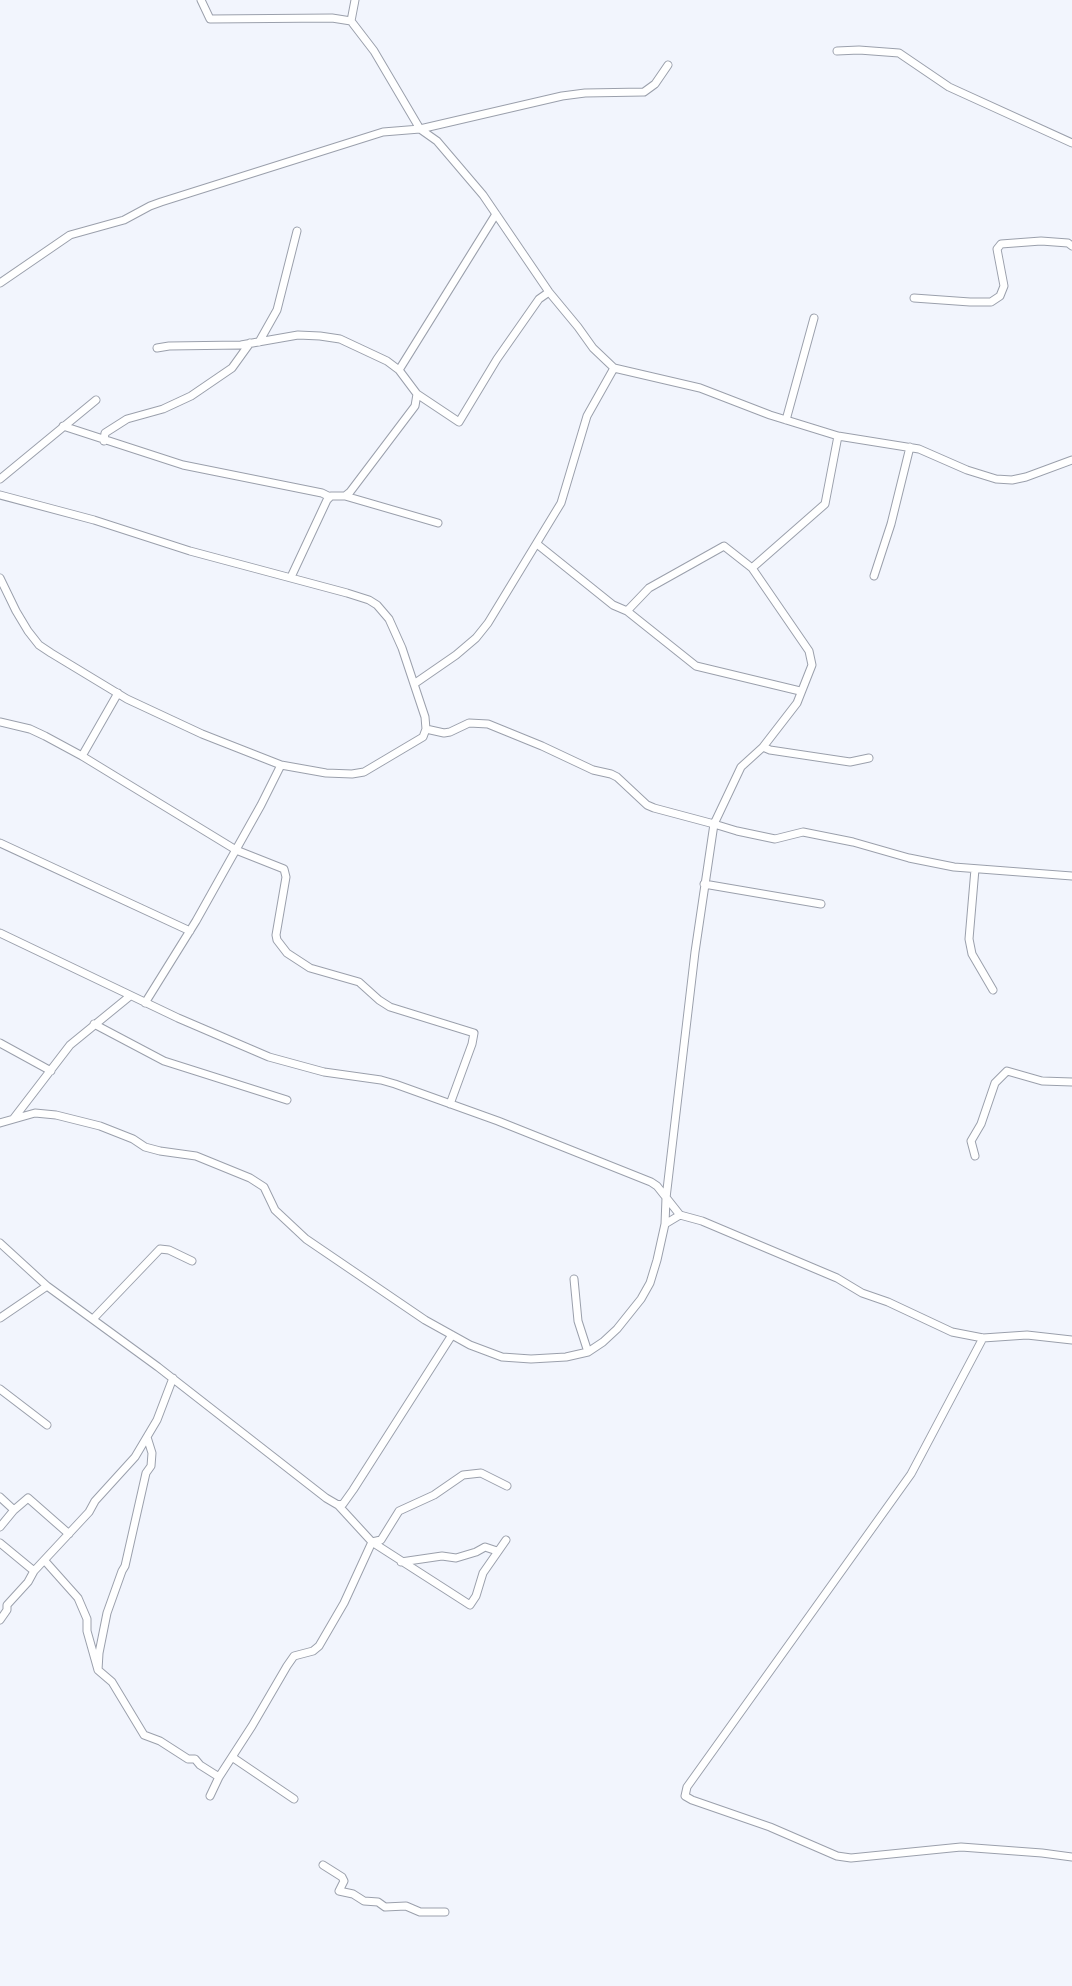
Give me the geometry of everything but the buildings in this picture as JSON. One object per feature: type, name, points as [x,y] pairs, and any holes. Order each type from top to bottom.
[{"type":"street","points":[[201,0],[210,18],[332,18],[351,21],[374,51],[420,129],[437,141],[483,195],[550,292],[593,348],[614,368],[700,388],[786,420],[838,436],[910,447],[936,455],[980,475],[996,479],[1012,480],[1026,477],[1072,460]]},
{"type":"street","points":[[351,21],[356,0]]},
{"type":"street","points":[[837,51],[858,50],[899,53],[949,87],[1072,142]]},
{"type":"street","points":[[0,283],[70,235],[124,220],[161,202],[384,132],[420,129],[562,96],[585,93],[644,92],[655,84],[668,65]]},
{"type":"street","points":[[399,370],[496,214]]},
{"type":"street","points":[[259,342],[277,310],[297,231]]},
{"type":"street","points":[[914,298],[991,302],[1000,296],[1004,286],[997,249],[1001,244],[1041,241],[1068,243],[1072,246]]},
{"type":"street","points":[[157,348],[250,344],[298,335],[320,336],[340,340],[387,361],[399,370],[417,394],[459,422],[497,359],[539,299],[550,292]]},
{"type":"street","points":[[786,420],[814,318]]},
{"type":"street","points":[[104,440],[105,433],[128,419],[163,409],[191,396],[232,368],[250,344]]},
{"type":"street","points":[[414,684],[456,655],[476,638],[488,623],[562,503],[587,416],[614,368]]},
{"type":"street","points":[[345,496],[415,406],[417,394]]},
{"type":"street","points":[[0,479],[96,400]]},
{"type":"street","points":[[63,426],[184,466],[322,493],[330,497],[345,496],[438,523]]},
{"type":"street","points":[[752,568],[825,504],[838,436]]},
{"type":"street","points":[[874,576],[891,524],[910,447]]},
{"type":"street","points":[[0,494],[94,520],[190,551],[360,596],[377,605],[389,619],[402,648],[425,717],[426,729],[423,736],[364,772],[352,774],[326,773],[281,765],[202,734],[127,699],[39,645],[16,611],[0,578]]},
{"type":"street","points":[[290,577],[330,497]]},
{"type":"street","points":[[537,544],[613,605],[627,611],[696,666],[800,691]]},
{"type":"street","points":[[0,1124],[35,1113],[56,1114],[100,1126],[133,1139],[145,1147],[196,1156],[250,1178],[264,1187],[276,1210],[306,1239],[425,1320],[470,1345],[502,1357],[531,1359],[566,1357],[588,1352],[603,1342],[617,1329],[641,1299],[650,1283],[665,1224],[666,1198],[704,884],[714,824],[741,767],[763,747],[797,703],[800,691],[812,665],[809,651],[752,568],[724,546],[649,588],[627,611]]},
{"type":"street","points":[[82,756],[118,693]]},
{"type":"street","points":[[0,722],[30,729],[82,756],[236,850],[279,866],[286,873],[276,935],[281,946],[294,958],[310,968],[360,982],[390,1007],[474,1033],[472,1044],[450,1104]]},
{"type":"street","points":[[426,729],[444,733],[470,723],[488,724],[542,746],[593,770],[611,774],[654,808],[736,832],[775,839],[803,832],[853,842],[927,862],[954,867],[1072,876]]},
{"type":"street","points":[[763,747],[770,750],[850,762],[870,758]]},
{"type":"street","points":[[145,1003],[190,931],[281,765]]},
{"type":"street","points":[[0,843],[190,931]]},
{"type":"street","points":[[975,869],[969,939],[972,954],[993,990]]},
{"type":"street","points":[[704,884],[821,904]]},
{"type":"street","points":[[0,933],[145,1003],[269,1058],[324,1072],[381,1080],[450,1104],[651,1182],[657,1186],[680,1215],[702,1221],[838,1278],[862,1293],[888,1302],[952,1332],[983,1338],[1026,1335],[1072,1340]]},
{"type":"street","points":[[14,1119],[70,1045],[130,996]]},
{"type":"street","points":[[94,1024],[164,1060],[287,1100]]},
{"type":"street","points":[[0,1043],[51,1071]]},
{"type":"street","points":[[975,1156],[971,1141],[981,1124],[995,1083],[1007,1071],[1042,1081],[1072,1082]]},
{"type":"street","points":[[665,1224],[680,1215]]},
{"type":"street","points":[[0,1243],[47,1286],[173,1378],[326,1498],[338,1505],[372,1542],[470,1605],[476,1596],[483,1573],[506,1540]]},
{"type":"street","points":[[93,1319],[160,1249],[169,1250],[192,1261]]},
{"type":"street","points":[[574,1279],[578,1321],[588,1352]]},
{"type":"street","points":[[0,1318],[47,1286]]},
{"type":"street","points":[[338,1505],[343,1504],[353,1490],[452,1335]]},
{"type":"street","points":[[983,1338],[911,1474],[687,1787],[684,1796],[770,1827],[837,1856],[851,1858],[961,1847],[1072,1857]]},
{"type":"street","points":[[0,1620],[7,1610],[7,1605],[28,1582],[34,1571],[89,1512],[99,1496],[135,1457],[157,1420],[173,1378]]},
{"type":"street","points":[[0,1389],[47,1425]]},
{"type":"street","points":[[98,1670],[99,1653],[108,1613],[116,1585],[125,1566],[146,1473],[151,1466],[152,1453],[148,1437]]},
{"type":"street","points":[[372,1542],[381,1540],[399,1511],[434,1495],[463,1475],[481,1473],[507,1486]]},
{"type":"street","points":[[0,1497],[14,1510]]},
{"type":"street","points":[[0,1527],[14,1510],[28,1498],[69,1534]]},
{"type":"street","points":[[210,1796],[219,1777],[294,1656],[314,1651],[319,1646],[344,1603],[372,1542]]},
{"type":"street","points":[[0,1543],[34,1571]]},
{"type":"street","points":[[401,1562],[442,1556],[456,1558],[476,1552],[485,1546],[497,1551]]},
{"type":"street","points":[[45,1560],[78,1598],[87,1619],[87,1631],[98,1670],[112,1682],[144,1735],[160,1741],[188,1759],[195,1759],[200,1765],[219,1777]]},
{"type":"street","points":[[0,1600],[7,1605]]},
{"type":"street","points":[[232,1757],[294,1799]]},
{"type":"street","points":[[323,1865],[342,1876],[344,1881],[339,1891],[352,1894],[364,1901],[378,1902],[385,1907],[406,1906],[420,1912],[445,1912]]}]
